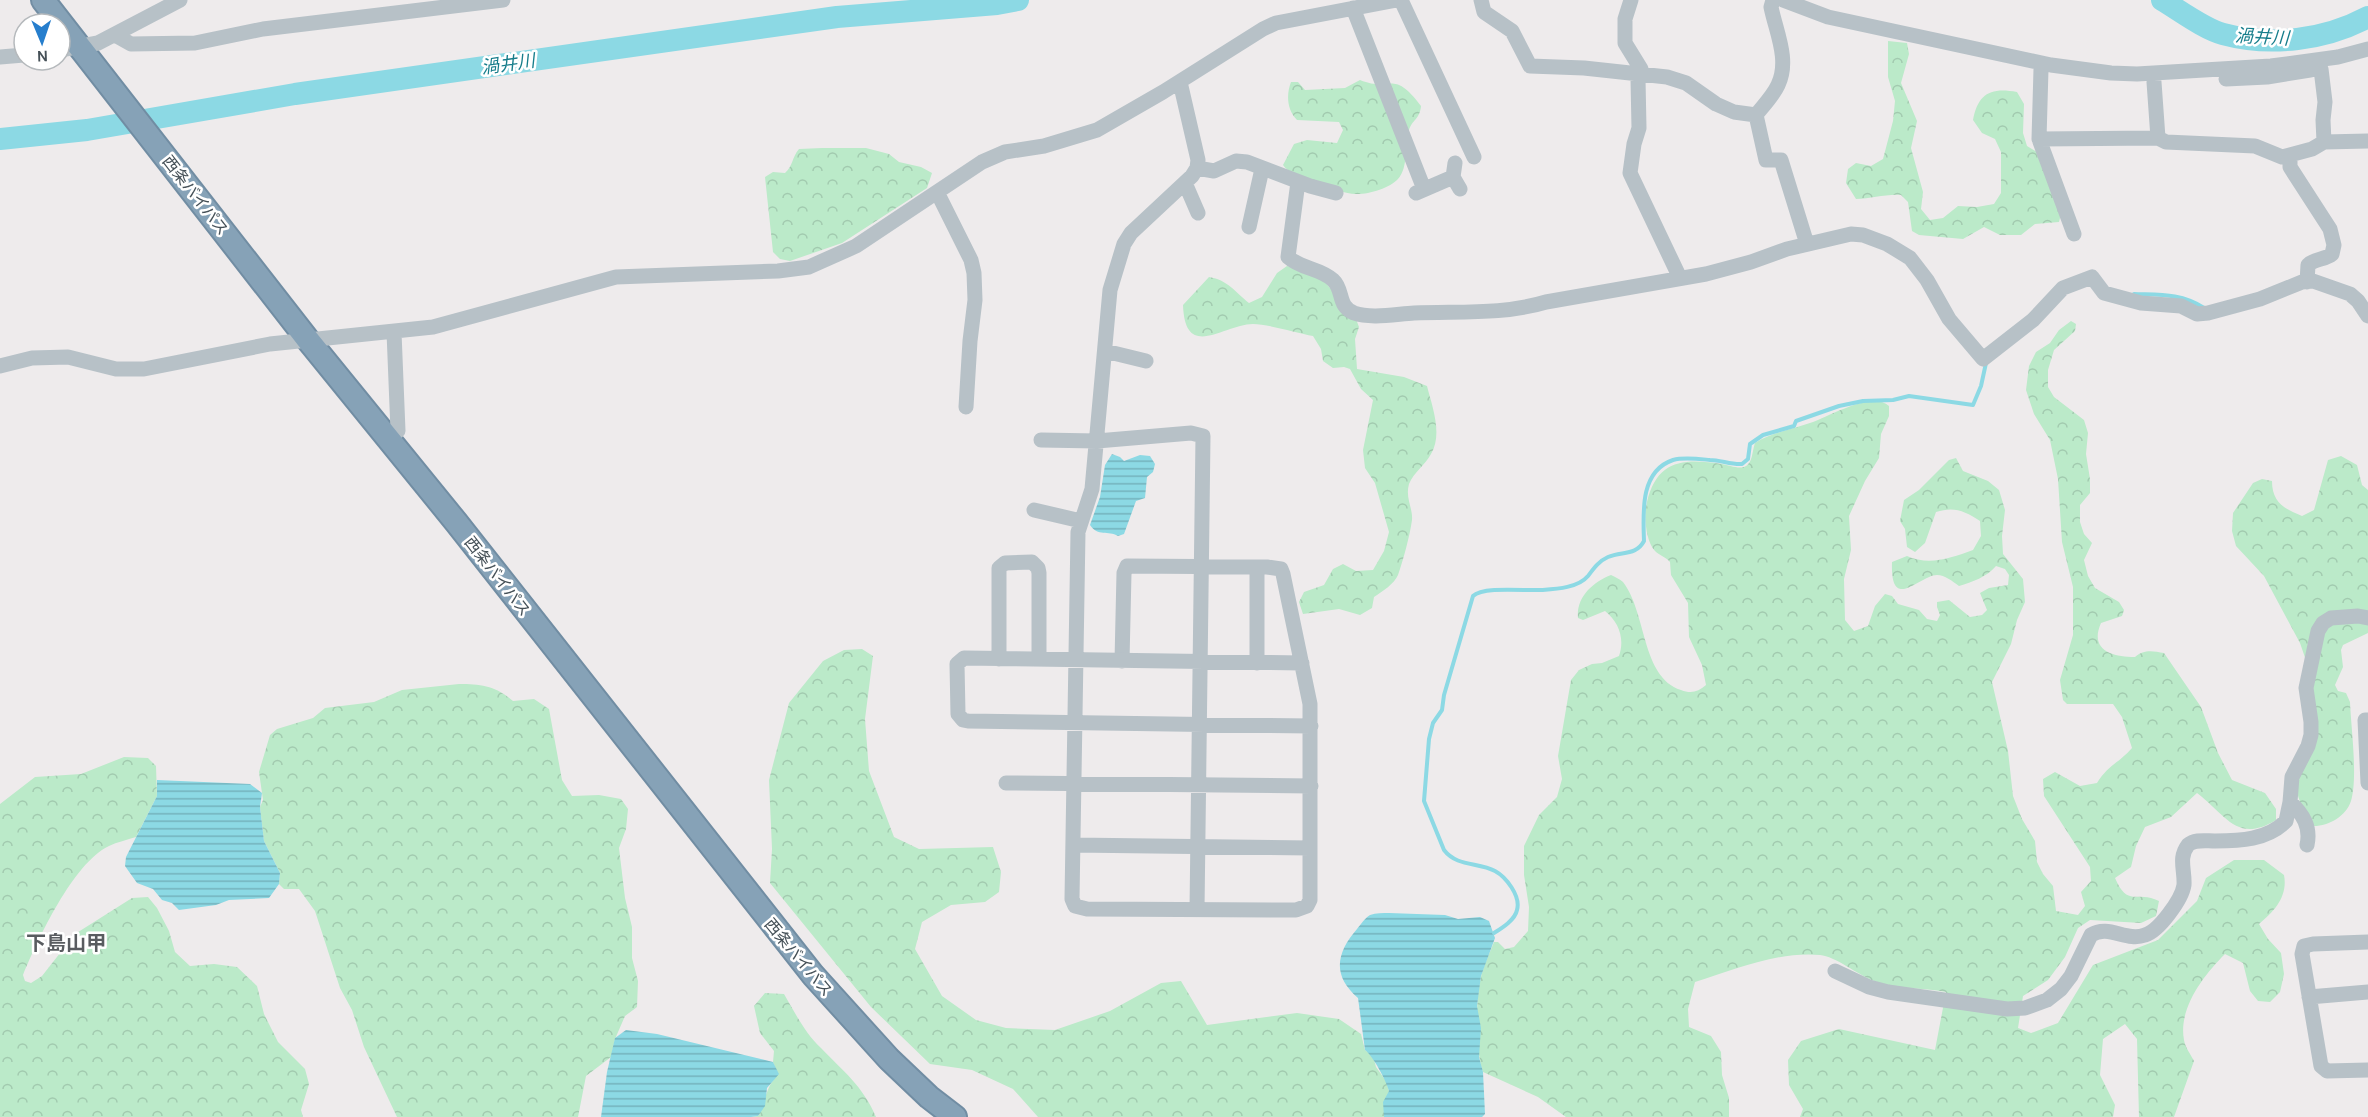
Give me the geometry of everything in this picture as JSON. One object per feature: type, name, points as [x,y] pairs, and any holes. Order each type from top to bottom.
[{"type":"highway","name":"西条バイパス","points":[[41,0],[58,19],[77,53],[278,298],[308,340],[456,522],[813,975],[889,1059],[929,1097],[955,1117]]},
{"type":"street","points":[[77,53],[180,0]]},
{"type":"street","points":[[115,35],[131,44],[195,43],[263,29],[503,0]]},
{"type":"street","points":[[0,366],[32,358],[68,357],[116,369],[144,369],[228,351],[443,325],[616,277],[778,271],[809,267],[856,246],[994,156],[1070,139],[1097,130],[1276,23],[1399,0],[1474,157]]},
{"type":"street","points":[[1481,0],[1485,12],[1512,32],[1530,66],[1667,77],[1686,83],[1716,104],[1734,112],[1756,116]]},
{"type":"street","points":[[1631,0],[1625,19],[1625,43],[1639,63],[1640,74],[1639,128],[1630,173],[1680,278]]},
{"type":"street","points":[[1773,0],[1771,7],[1783,57],[1782,69],[1778,85],[1756,116],[1766,160],[1781,160],[1807,244]]},
{"type":"street","points":[[1783,0],[1828,16],[2083,70],[2137,74],[2271,66],[2338,57],[2368,49]]},
{"type":"street","points":[[1353,8],[1420,191],[1456,176]]},
{"type":"street","points":[[2014,57],[2041,69],[2099,81],[2154,82],[2267,77],[2321,69],[2368,57]]},
{"type":"street","points":[[2041,69],[2039,139],[2074,234]]},
{"type":"street","points":[[2321,69],[2325,102],[2324,142]]},
{"type":"street","points":[[1122,662],[1124,569],[1131,565],[1275,567],[1281,569],[1310,704],[1310,900],[1303,909],[1087,909],[1075,906],[1072,899],[1078,532],[1092,489],[1110,290],[1124,243],[1131,233],[1185,183],[1197,168],[1198,160],[1180,82]]},
{"type":"street","points":[[2154,82],[2158,138]]},
{"type":"street","points":[[2039,139],[2158,138],[2166,142],[2255,146],[2282,157],[2324,142],[2368,141]]},
{"type":"street","points":[[2290,156],[2290,166],[2334,237],[2332,254],[2327,258],[2312,261],[2308,265],[2307,282]]},
{"type":"street","points":[[1197,168],[1214,171],[1236,161],[1247,162],[1298,182],[1336,193]]},
{"type":"street","points":[[1249,227],[1262,169]]},
{"type":"street","points":[[1298,182],[1288,257],[1298,264],[1328,276],[1335,282],[1346,309],[1359,314],[1484,313],[1532,308],[1546,302],[1680,278],[1751,262],[1807,244],[1851,234],[1876,239],[1900,252],[1918,267],[1949,319],[1983,359],[2033,320],[2063,288],[2092,277],[2104,293],[2135,302],[2181,306],[2197,314],[2260,299],[2313,281],[2350,294],[2368,316]]},
{"type":"street","points":[[1185,183],[1198,213]]},
{"type":"street","points":[[937,192],[971,260],[974,273],[975,293],[966,407]]},
{"type":"street","points":[[388,440],[398,431],[394,332]]},
{"type":"street","points":[[1105,351],[1146,361]]},
{"type":"street","points":[[1041,440],[1097,441],[1191,433],[1203,436],[1197,910]]},
{"type":"street","points":[[1034,510],[1082,521]]},
{"type":"street","points":[[999,658],[999,568],[1005,563],[1032,562],[1038,568],[1039,573],[1038,659]]},
{"type":"street","points":[[1257,567],[1257,663]]},
{"type":"street","points":[[1835,971],[1869,987],[1888,992],[2007,1009],[2025,1008],[2039,1005],[2055,994],[2071,976],[2091,934],[2102,930],[2131,936],[2145,936],[2161,924],[2182,891],[2184,880],[2181,858],[2184,850],[2192,841],[2239,840],[2269,834],[2286,821],[2292,777],[2308,746],[2311,735],[2306,688],[2318,631],[2323,623],[2331,618],[2358,616],[2368,618]]},
{"type":"street","points":[[1302,663],[964,658],[957,664],[959,718],[968,722],[1311,726]]},
{"type":"street","points":[[2368,720],[2365,720],[2368,783]]},
{"type":"street","points":[[1006,783],[1311,786]]},
{"type":"street","points":[[2290,802],[2307,826],[2309,834],[2307,845]]},
{"type":"street","points":[[1073,845],[1310,848]]},
{"type":"street","points":[[2368,942],[2313,944],[2304,946],[2302,954],[2321,1066],[2327,1071],[2368,1070]]},
{"type":"street","points":[[2309,996],[2368,992]]},
{"type":"green space","points":[[1888,41],[1907,43],[1909,54],[1901,83],[1917,121],[1911,148],[1923,192],[1921,209],[1930,220],[1943,218],[1958,206],[1977,207],[1994,204],[2001,193],[2001,152],[1995,139],[1982,133],[1973,120],[1982,98],[1993,92],[2008,91],[2017,92],[2024,104],[2023,133],[2027,146],[2037,152],[2061,214],[2059,222],[2035,224],[2021,235],[2000,235],[1984,227],[1963,239],[1919,235],[1912,231],[1908,202],[1901,195],[1856,199],[1846,183],[1848,169],[1856,163],[1871,166],[1883,159],[1893,121],[1895,101],[1888,77]]},
{"type":"green space","points":[[1360,80],[1397,85],[1404,88],[1421,106],[1409,130],[1404,168],[1398,179],[1378,190],[1355,194],[1316,184],[1288,170],[1283,165],[1294,144],[1307,140],[1337,143],[1343,130],[1339,122],[1297,120],[1288,102],[1291,82],[1298,82],[1305,90],[1345,88]]},
{"type":"green space","points":[[866,148],[889,154],[899,162],[921,167],[932,173],[927,188],[842,243],[790,261],[780,259],[773,252],[765,177],[773,172],[785,173],[799,149]]},
{"type":"green space","points":[[1287,266],[1320,276],[1356,319],[1359,327],[1355,339],[1357,369],[1404,377],[1427,386],[1434,411],[1436,438],[1434,446],[1429,458],[1409,484],[1408,494],[1412,520],[1398,575],[1391,584],[1374,597],[1372,608],[1360,615],[1339,609],[1303,614],[1299,602],[1304,592],[1324,585],[1333,569],[1343,564],[1356,571],[1373,570],[1384,551],[1389,532],[1375,483],[1365,468],[1363,450],[1373,400],[1361,389],[1350,369],[1333,368],[1323,361],[1321,349],[1313,336],[1253,324],[1208,336],[1198,336],[1191,332],[1185,322],[1183,305],[1209,277],[1226,284],[1249,303],[1262,297],[1277,273]]},
{"type":"green space","points":[[2071,321],[2076,324],[2075,331],[2054,350],[2048,370],[2048,387],[2054,397],[2084,420],[2088,433],[2086,454],[2090,493],[2080,505],[2080,522],[2084,534],[2092,543],[2084,560],[2088,576],[2095,588],[2119,602],[2124,610],[2122,616],[2101,623],[2098,632],[2100,646],[2111,653],[2126,657],[2135,657],[2149,651],[2164,653],[2201,707],[2218,753],[2232,780],[2265,793],[2276,809],[2276,820],[2263,827],[2242,828],[2224,818],[2197,793],[2171,817],[2145,827],[2136,846],[2131,867],[2115,878],[2124,893],[2129,896],[2159,901],[2156,916],[2141,923],[2090,920],[2078,928],[2065,957],[2048,980],[2023,996],[2018,1028],[2031,1033],[2058,1023],[2093,965],[2158,940],[2197,901],[2206,878],[2234,860],[2264,860],[2284,875],[2284,890],[2279,903],[2259,924],[2268,939],[2281,953],[2284,974],[2280,992],[2270,1002],[2258,1001],[2250,991],[2243,963],[2225,954],[2209,972],[2194,993],[2185,1016],[2184,1040],[2194,1061],[2174,1117],[2139,1117],[2137,1039],[2125,1024],[2103,1039],[2100,1075],[2115,1105],[2113,1117],[1800,1117],[1803,1109],[1789,1085],[1788,1060],[1801,1041],[1839,1029],[1935,1050],[1946,992],[1883,984],[1833,959],[1820,955],[1772,959],[1695,982],[1688,1009],[1689,1027],[1711,1036],[1721,1052],[1722,1075],[1729,1098],[1729,1117],[1566,1117],[1538,1097],[1483,1072],[1478,1050],[1477,1009],[1483,969],[1494,942],[1498,942],[1505,949],[1514,947],[1528,931],[1529,907],[1524,875],[1524,846],[1539,815],[1557,797],[1562,779],[1558,756],[1571,680],[1579,670],[1619,656],[1621,650],[1621,637],[1617,626],[1605,611],[1583,620],[1578,618],[1578,610],[1583,597],[1592,586],[1611,575],[1622,581],[1637,610],[1651,658],[1658,672],[1668,683],[1681,690],[1697,691],[1706,685],[1702,665],[1689,637],[1688,603],[1671,575],[1670,562],[1655,551],[1647,534],[1646,507],[1651,488],[1665,470],[1684,462],[1708,462],[1744,467],[1751,460],[1755,443],[1762,439],[1862,403],[1882,402],[1889,406],[1889,416],[1881,434],[1879,458],[1865,481],[1849,516],[1851,550],[1844,579],[1845,620],[1854,631],[1868,626],[1875,606],[1885,594],[1892,596],[1898,604],[1919,610],[1927,619],[1937,621],[1940,615],[1937,602],[1949,600],[1970,617],[1982,615],[1987,610],[1980,593],[1989,588],[2008,585],[2009,575],[2005,569],[1996,566],[1984,576],[1959,586],[1946,577],[1937,575],[1901,589],[1896,586],[1893,577],[1892,562],[1907,556],[1932,561],[1957,556],[1973,550],[1981,536],[1980,521],[1959,510],[1948,509],[1936,512],[1925,543],[1915,552],[1907,547],[1905,529],[1900,521],[1904,500],[1919,490],[1949,460],[1956,458],[1963,471],[1988,481],[1999,490],[2005,510],[2002,536],[2003,554],[2023,579],[2025,602],[2017,620],[2011,644],[1992,682],[2008,751],[2013,796],[2022,819],[2035,841],[2037,862],[2053,886],[2056,911],[2078,915],[2085,906],[2081,892],[2091,881],[2090,867],[2044,796],[2043,779],[2055,772],[2080,786],[2097,783],[2105,772],[2132,748],[2122,717],[2113,704],[2067,704],[2063,700],[2060,680],[2073,635],[2073,587],[2062,542],[2058,479],[2050,440],[2034,414],[2026,390],[2029,366],[2036,352],[2050,343],[2059,330]]},
{"type":"green space","points":[[2341,456],[2357,465],[2362,485],[2368,490],[2368,633],[2343,645],[2341,650],[2343,667],[2335,685],[2338,691],[2346,693],[2350,702],[2354,766],[2351,801],[2341,816],[2325,824],[2314,826],[2297,792],[2312,678],[2300,643],[2264,576],[2236,546],[2232,531],[2233,513],[2253,483],[2262,479],[2272,481],[2274,494],[2280,504],[2290,511],[2302,516],[2314,510],[2328,460]]},
{"type":"green space","points":[[862,649],[873,656],[865,719],[869,771],[894,837],[919,849],[993,847],[1001,872],[999,892],[985,902],[951,905],[922,922],[915,949],[942,996],[976,1020],[1006,1028],[1055,1030],[1110,1011],[1161,983],[1181,981],[1207,1025],[1297,1013],[1339,1019],[1361,1034],[1365,1050],[1373,1056],[1376,1067],[1386,1081],[1389,1091],[1384,1117],[1038,1117],[1013,1089],[972,1070],[930,1064],[871,1007],[770,883],[772,849],[769,780],[789,703],[823,661],[844,650]]},
{"type":"green space","points":[[459,684],[488,687],[513,701],[534,699],[549,709],[562,780],[572,796],[599,795],[621,799],[628,809],[626,829],[619,848],[625,898],[632,927],[632,958],[638,981],[637,1007],[625,1016],[615,1039],[611,1057],[586,1076],[578,1117],[397,1117],[364,1047],[352,1010],[340,988],[315,911],[299,889],[284,889],[279,884],[280,873],[264,841],[260,807],[263,800],[259,772],[270,735],[277,729],[313,718],[325,708],[374,702],[402,690]]},
{"type":"green space","points":[[124,757],[148,758],[156,766],[157,796],[136,837],[112,845],[82,868],[47,923],[23,975],[25,981],[31,983],[42,976],[75,934],[132,898],[148,897],[157,908],[169,931],[175,952],[190,966],[214,964],[237,967],[257,986],[264,1014],[278,1042],[305,1069],[309,1084],[301,1110],[303,1117],[0,1117],[0,804],[35,777],[81,774]]},
{"type":"green space","points":[[765,993],[784,994],[810,1036],[859,1088],[876,1117],[751,1117],[758,1116],[778,1074],[773,1062],[774,1051],[760,1033],[754,1006]]},
{"type":"water","points":[[1112,454],[1124,461],[1140,455],[1150,456],[1155,464],[1153,472],[1147,477],[1145,498],[1136,501],[1124,534],[1118,536],[1096,531],[1090,525],[1100,497],[1105,465]]},
{"type":"water","points":[[157,780],[250,784],[262,793],[260,807],[264,841],[280,873],[279,884],[269,898],[229,900],[216,905],[179,910],[172,903],[162,900],[153,889],[137,883],[125,866],[126,857],[157,796]]},
{"type":"water","points":[[1372,914],[1445,915],[1458,919],[1480,917],[1489,921],[1495,938],[1481,976],[1477,1006],[1481,1028],[1479,1057],[1483,1072],[1485,1114],[1482,1117],[1384,1117],[1383,1102],[1389,1091],[1372,1057],[1365,1050],[1358,998],[1344,981],[1340,964],[1341,956],[1350,938],[1365,919]]},
{"type":"water","points":[[626,1030],[657,1034],[773,1062],[779,1074],[767,1088],[765,1106],[758,1116],[601,1117],[607,1072],[615,1038]]},
{"type":"waterway","name":"渦井川","points":[[0,139],[87,130],[295,94],[837,17],[997,4],[1018,0]]},
{"type":"waterway","name":"渦井川","points":[[2162,0],[2216,32],[2260,40],[2316,36],[2368,17]]},
{"type":"waterway","points":[[2134,294],[2178,297],[2204,308]]},
{"type":"waterway","points":[[1494,933],[1516,914],[1518,905],[1515,893],[1508,882],[1495,871],[1461,862],[1444,850],[1424,801],[1429,739],[1433,723],[1442,710],[1444,695],[1473,596],[1495,590],[1541,590],[1573,585],[1584,580],[1605,559],[1637,549],[1644,541],[1644,506],[1649,483],[1654,473],[1662,465],[1673,460],[1714,460],[1742,464],[1748,459],[1750,444],[1763,435],[1794,426],[1796,421],[1839,406],[1863,401],[1893,400],[1909,396],[1973,405],[1981,386],[1986,363]]},
{"type":"district","name":"下島山甲","points":[[66,943]]}]
